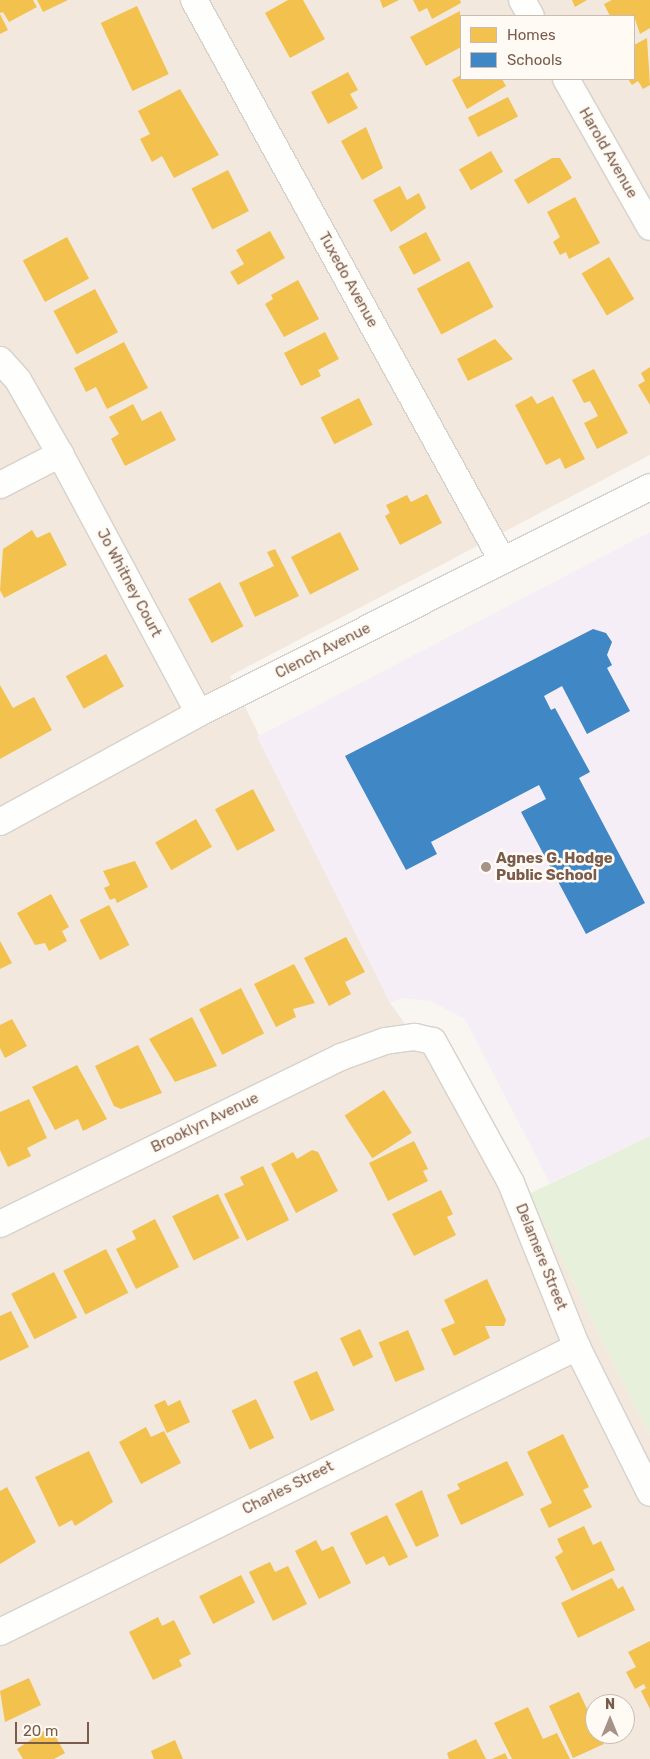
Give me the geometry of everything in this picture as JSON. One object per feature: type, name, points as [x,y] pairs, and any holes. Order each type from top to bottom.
[{"type":"street","name":"Tuxedo Avenue","points":[[194,0],[502,560]]},
{"type":"street","points":[[522,0],[530,15]]},
{"type":"street","name":"Harold Avenue","points":[[567,80],[650,227]]},
{"type":"street","name":"Jo Whitney Court","points":[[0,360],[18,380],[60,454],[199,713]]},
{"type":"street","points":[[0,485],[60,454]]},
{"type":"street","name":"Clench Avenue","points":[[0,822],[199,713],[650,487]]},
{"type":"street","name":"Brooklyn Avenue","points":[[0,1224],[341,1057],[386,1041],[415,1037]]},
{"type":"street","name":"Delamere Street","points":[[415,1037],[433,1041],[463,1090],[511,1184],[577,1346],[650,1493]]},
{"type":"street","name":"Charles Street","points":[[0,1632],[577,1346]]},
{"type":"shaded area","points":[[0,0],[650,0],[650,455],[230,676],[390,1003],[529,1194],[650,1435],[650,1759],[0,1759]]},
{"type":"shaded area","name":"Agnes G. Hodge Public School","points":[[650,532],[650,1136],[550,1183],[465,1019],[431,1001],[403,998],[390,1003],[257,737]]},
{"type":"green space","points":[[650,1136],[650,1435],[529,1194]]},
{"type":"building: Homes","points":[[0,0],[33,0],[37,7],[9,22],[3,12],[0,13]]},
{"type":"building: Homes","points":[[37,0],[68,0],[43,12]]},
{"type":"building: Homes","points":[[288,0],[303,0],[325,39],[290,58],[265,13]]},
{"type":"building: Homes","points":[[380,0],[399,0],[383,8]]},
{"type":"building: Homes","points":[[413,0],[460,0],[461,3],[432,19],[427,8],[419,12]]},
{"type":"building: Homes","points":[[572,0],[587,0],[575,7]]},
{"type":"building: Homes","points":[[612,0],[650,0],[650,28],[640,34],[635,15],[610,15],[604,4]]},
{"type":"building: Homes","points":[[137,6],[169,74],[132,91],[101,23]]},
{"type":"building: Homes","points":[[460,11],[460,48],[426,66],[410,37]]},
{"type":"building: Homes","points":[[0,14],[8,30],[0,34]]},
{"type":"building: Homes","points":[[647,38],[650,85],[643,89],[638,81],[632,85],[629,80],[635,80],[635,44]]},
{"type":"building: Homes","points":[[348,72],[358,90],[350,94],[358,108],[328,124],[311,92]]},
{"type":"building: Homes","points":[[460,76],[460,80],[503,80],[506,86],[467,109],[452,80]]},
{"type":"building: Homes","points":[[180,89],[219,155],[174,178],[162,156],[152,162],[140,139],[150,134],[138,111]]},
{"type":"building: Homes","points":[[508,97],[518,117],[478,137],[468,117]]},
{"type":"building: Homes","points":[[366,127],[383,168],[362,180],[341,141]]},
{"type":"building: Homes","points":[[491,151],[503,172],[471,190],[459,170]]},
{"type":"building: Homes","points":[[552,158],[560,158],[572,178],[528,204],[514,180]]},
{"type":"building: Homes","points":[[228,170],[249,211],[212,230],[191,189]]},
{"type":"building: Homes","points":[[400,186],[407,200],[419,193],[426,208],[391,232],[373,200]]},
{"type":"building: Homes","points":[[575,197],[600,243],[569,259],[566,252],[560,255],[553,242],[560,237],[547,212]]},
{"type":"building: Homes","points":[[270,231],[285,258],[238,285],[230,272],[244,264],[236,250]]},
{"type":"building: Homes","points":[[426,232],[441,260],[414,275],[399,247]]},
{"type":"building: Homes","points":[[67,237],[89,278],[45,302],[23,260]]},
{"type":"building: Homes","points":[[609,257],[634,299],[607,315],[582,273]]},
{"type":"building: Homes","points":[[469,261],[493,307],[441,335],[417,289]]},
{"type":"building: Homes","points":[[298,280],[319,319],[284,337],[265,304],[273,299],[271,295]]},
{"type":"building: Homes","points":[[95,289],[118,332],[77,354],[54,311]]},
{"type":"building: Homes","points":[[325,332],[339,359],[318,370],[321,376],[301,386],[284,353]]},
{"type":"building: Homes","points":[[495,339],[513,359],[468,381],[457,359]]},
{"type":"building: Homes","points":[[124,342],[148,388],[107,409],[96,387],[86,392],[74,368]]},
{"type":"building: Homes","points":[[650,367],[650,405],[638,385],[645,381],[641,373]]},
{"type":"building: Homes","points":[[594,369],[628,433],[597,449],[584,423],[598,416],[590,401],[584,403],[572,380]]},
{"type":"building: Homes","points":[[532,396],[537,404],[553,396],[585,459],[565,469],[560,458],[546,465],[515,405]]},
{"type":"building: Homes","points":[[359,398],[373,425],[334,444],[321,418]]},
{"type":"building: Homes","points":[[133,404],[142,421],[161,411],[176,440],[125,466],[111,439],[119,434],[109,417]]},
{"type":"building: Homes","points":[[427,494],[442,523],[400,545],[385,516],[390,513],[386,505],[407,495],[411,502]]},
{"type":"building: Homes","points":[[32,530],[37,538],[50,532],[67,565],[4,598],[0,590],[3,549]]},
{"type":"building: Homes","points":[[340,532],[359,569],[310,594],[291,557]]},
{"type":"building: Homes","points":[[275,549],[299,596],[255,617],[239,583],[274,566],[267,552]]},
{"type":"building: Homes","points":[[220,582],[243,626],[212,643],[188,599]]},
{"type":"building: Homes","points":[[106,654],[124,686],[84,709],[66,676]]},
{"type":"building: Homes","points":[[0,685],[13,708],[34,697],[52,730],[0,759]]},
{"type":"building: Homes","points":[[253,789],[275,830],[237,851],[215,809]]},
{"type":"building: Homes","points":[[196,819],[212,847],[171,870],[155,843]]},
{"type":"building: Homes","points":[[135,861],[148,887],[117,903],[115,898],[110,900],[104,888],[110,885],[103,871]]},
{"type":"building: Homes","points":[[51,894],[69,927],[62,931],[67,941],[49,951],[45,943],[35,945],[17,913]]},
{"type":"building: Homes","points":[[109,905],[129,945],[100,960],[80,920]]},
{"type":"building: Homes","points":[[346,937],[365,972],[345,982],[351,994],[329,1006],[304,958]]},
{"type":"building: Homes","points":[[0,941],[12,963],[0,969]]},
{"type":"building: Homes","points":[[294,964],[315,1003],[293,1009],[296,1017],[276,1027],[254,984]]},
{"type":"building: Homes","points":[[241,988],[264,1033],[222,1055],[199,1009]]},
{"type":"building: Homes","points":[[192,1017],[217,1066],[175,1082],[149,1039]]},
{"type":"building: Homes","points":[[12,1019],[27,1046],[5,1058],[0,1048],[0,1025]]},
{"type":"building: Homes","points":[[138,1045],[162,1093],[121,1109],[114,1106],[95,1066]]},
{"type":"building: Homes","points":[[77,1065],[107,1119],[83,1131],[78,1119],[55,1130],[32,1087]]},
{"type":"building: Homes","points":[[384,1090],[412,1133],[372,1158],[345,1116]]},
{"type":"building: Homes","points":[[29,1099],[47,1138],[27,1148],[31,1156],[8,1167],[0,1150],[0,1112]]},
{"type":"building: Homes","points":[[414,1141],[428,1169],[423,1171],[428,1181],[388,1201],[369,1163]]},
{"type":"building: Homes","points":[[312,1150],[318,1152],[338,1191],[296,1213],[271,1164],[293,1152],[297,1159]]},
{"type":"building: Homes","points":[[263,1166],[289,1220],[247,1241],[224,1194],[244,1185],[240,1177]]},
{"type":"building: Homes","points":[[441,1190],[453,1214],[447,1217],[456,1235],[414,1256],[392,1214]]},
{"type":"building: Homes","points":[[218,1194],[239,1238],[194,1260],[172,1216]]},
{"type":"building: Homes","points":[[155,1219],[179,1267],[136,1289],[116,1249],[136,1239],[132,1231]]},
{"type":"building: Homes","points":[[106,1249],[128,1293],[85,1314],[63,1271]]},
{"type":"building: Homes","points":[[54,1272],[77,1317],[34,1339],[11,1294]]},
{"type":"building: Homes","points":[[487,1279],[506,1320],[504,1326],[485,1326],[490,1338],[454,1356],[441,1329],[455,1323],[444,1300]]},
{"type":"building: Homes","points":[[11,1311],[29,1347],[0,1361],[0,1316]]},
{"type":"building: Homes","points":[[360,1329],[373,1357],[353,1366],[340,1338]]},
{"type":"building: Homes","points":[[408,1330],[425,1370],[395,1382],[379,1343]]},
{"type":"building: Homes","points":[[317,1371],[334,1410],[311,1421],[293,1382]]},
{"type":"building: Homes","points":[[256,1399],[274,1438],[250,1449],[232,1410]]},
{"type":"building: Homes","points":[[165,1400],[168,1406],[180,1400],[190,1422],[167,1433],[154,1405]]},
{"type":"building: Homes","points":[[146,1427],[151,1437],[164,1431],[181,1463],[141,1484],[119,1442]]},
{"type":"building: Homes","points":[[563,1434],[589,1487],[583,1490],[592,1507],[549,1528],[540,1509],[552,1503],[527,1452]]},
{"type":"building: Homes","points":[[89,1451],[113,1502],[75,1526],[72,1520],[59,1527],[35,1477]]},
{"type":"building: Homes","points":[[507,1461],[524,1495],[461,1525],[447,1495],[460,1489],[457,1484]]},
{"type":"building: Homes","points":[[7,1487],[36,1542],[0,1564],[0,1491]]},
{"type":"building: Homes","points":[[422,1490],[439,1536],[416,1547],[395,1504]]},
{"type":"building: Homes","points":[[387,1515],[408,1557],[389,1566],[384,1556],[366,1565],[350,1533]]},
{"type":"building: Homes","points":[[584,1526],[593,1545],[601,1541],[615,1570],[572,1591],[555,1557],[563,1552],[557,1539]]},
{"type":"building: Homes","points":[[316,1540],[322,1551],[333,1546],[351,1583],[319,1599],[295,1551]]},
{"type":"building: Homes","points":[[270,1562],[275,1572],[288,1566],[307,1604],[273,1621],[249,1572]]},
{"type":"building: Homes","points":[[241,1575],[255,1603],[213,1624],[199,1596]]},
{"type":"building: Homes","points":[[612,1578],[618,1589],[623,1586],[635,1610],[578,1638],[561,1603]]},
{"type":"building: Homes","points":[[158,1617],[162,1626],[174,1620],[191,1654],[179,1660],[182,1666],[153,1680],[129,1632]]},
{"type":"building: Homes","points":[[650,1641],[650,1709],[641,1691],[646,1688],[644,1684],[635,1689],[626,1672],[636,1667],[628,1652]]},
{"type":"building: Homes","points":[[29,1678],[41,1705],[5,1722],[0,1691]]},
{"type":"building: Homes","points":[[579,1692],[585,1705],[585,1744],[604,1744],[573,1758],[549,1706]]},
{"type":"building: Homes","points":[[528,1707],[543,1739],[557,1733],[570,1759],[512,1759],[494,1723]]},
{"type":"building: Homes","points":[[50,1727],[65,1753],[54,1759],[23,1759],[17,1749]]},
{"type":"building: Homes","points":[[476,1739],[486,1759],[449,1759],[447,1753]]},
{"type":"building: Homes","points":[[175,1740],[183,1759],[154,1759],[151,1751]]},
{"type":"building: Homes","points":[[505,1753],[508,1759],[492,1759]]},
{"type":"building: Schools","points":[[593,629],[606,633],[612,642],[607,655],[612,665],[607,668],[630,711],[587,734],[562,686],[544,696],[551,710],[555,708],[590,772],[579,778],[645,903],[586,934],[521,812],[546,799],[539,785],[431,842],[437,854],[406,870],[345,756]]},
{"type":"place","name":"Agnes G. Hodge Public School","points":[[486,867]]}]
